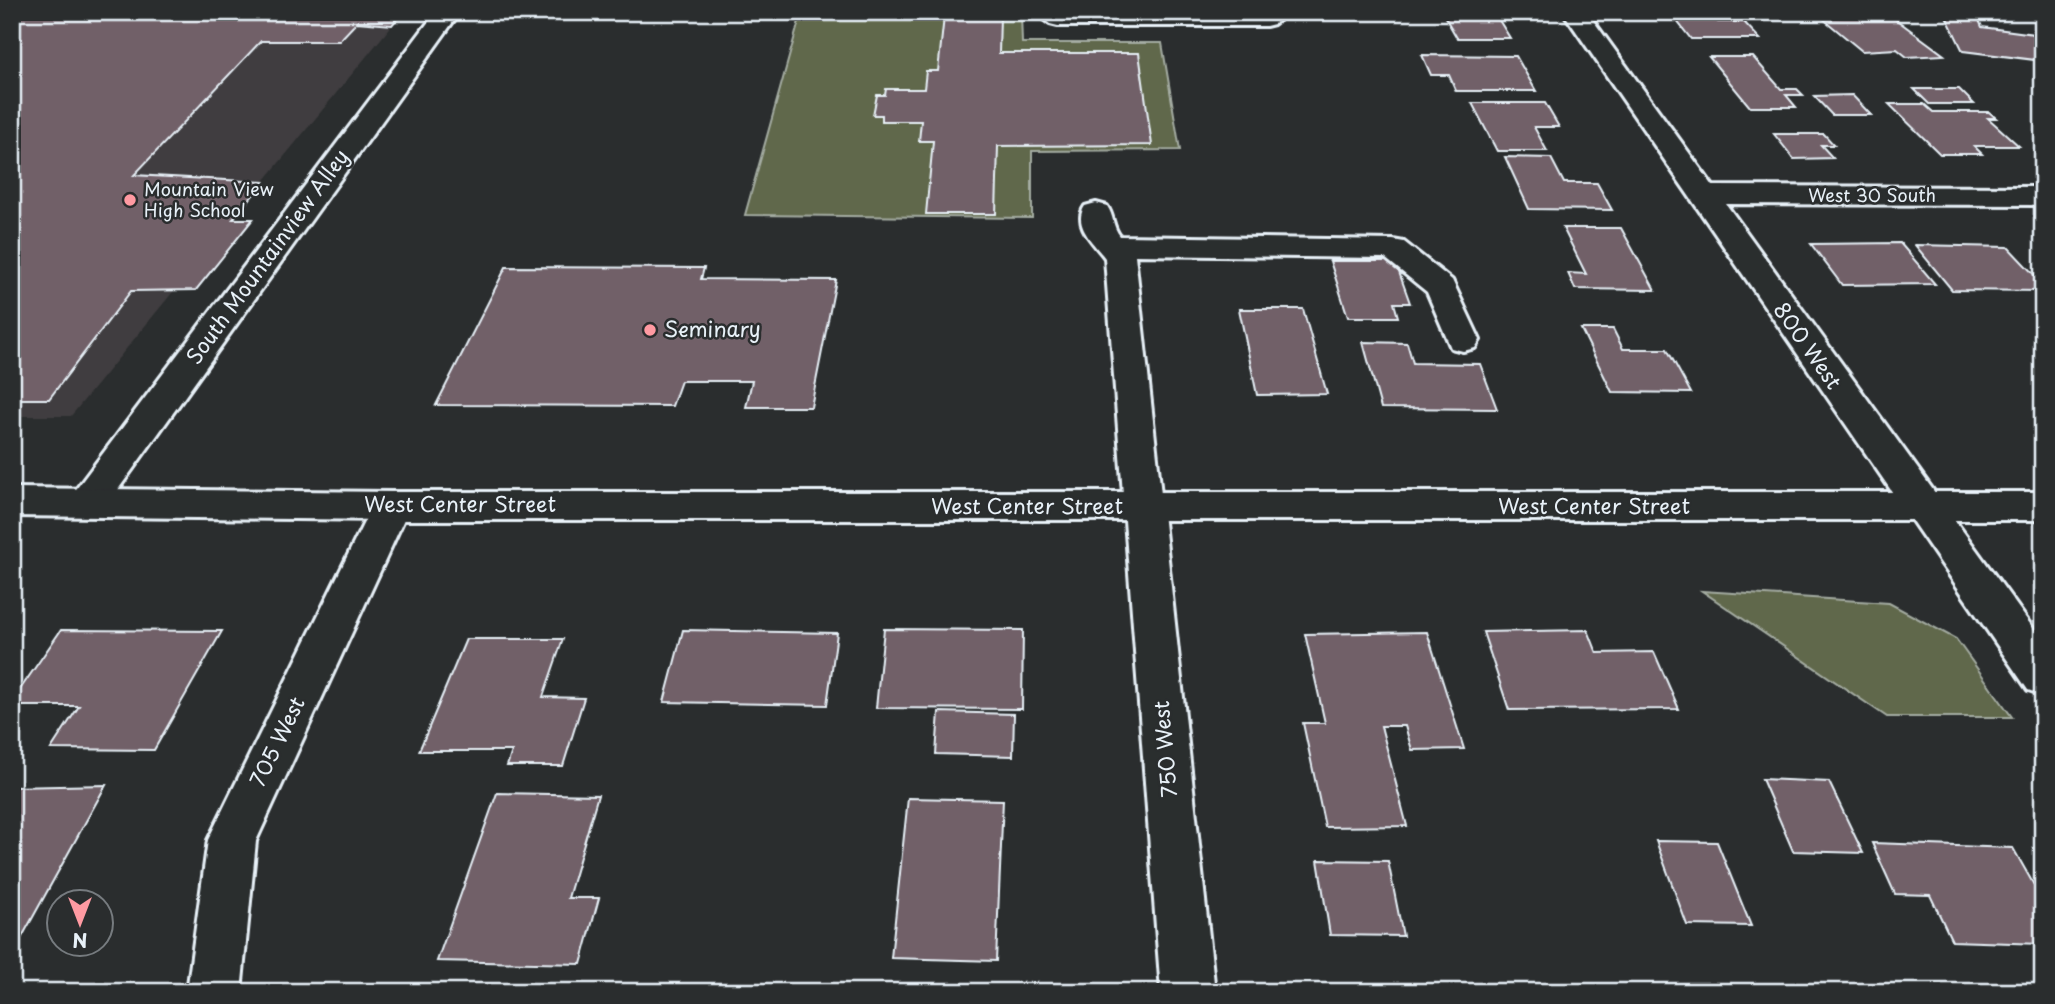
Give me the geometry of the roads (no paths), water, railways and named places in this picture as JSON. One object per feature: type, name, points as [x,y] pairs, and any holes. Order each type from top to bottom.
[{"type":"street","name":"South Mountainview Alley","points":[[88,502],[448,12]]},
{"type":"street","points":[[1046,12],[1058,19],[1271,16]]},
{"type":"street","name":"800 West","points":[[1575,12],[1701,195],[2043,677]]},
{"type":"street","name":"West 30 South","points":[[1701,195],[2043,196]]},
{"type":"street","name":"750 West","points":[[1096,212],[1097,227],[1121,257],[1188,992]]},
{"type":"street","points":[[1112,245],[1393,249],[1441,287],[1463,340]]},
{"type":"street","name":"West Center Street","points":[[12,502],[391,506],[2043,506]]},
{"type":"street","name":"705 West","points":[[214,992],[232,839],[391,506]]},
{"type":"place","name":"Mountain View High School","points":[[130,200]]},
{"type":"place","name":"Seminary","points":[[650,330]]}]
